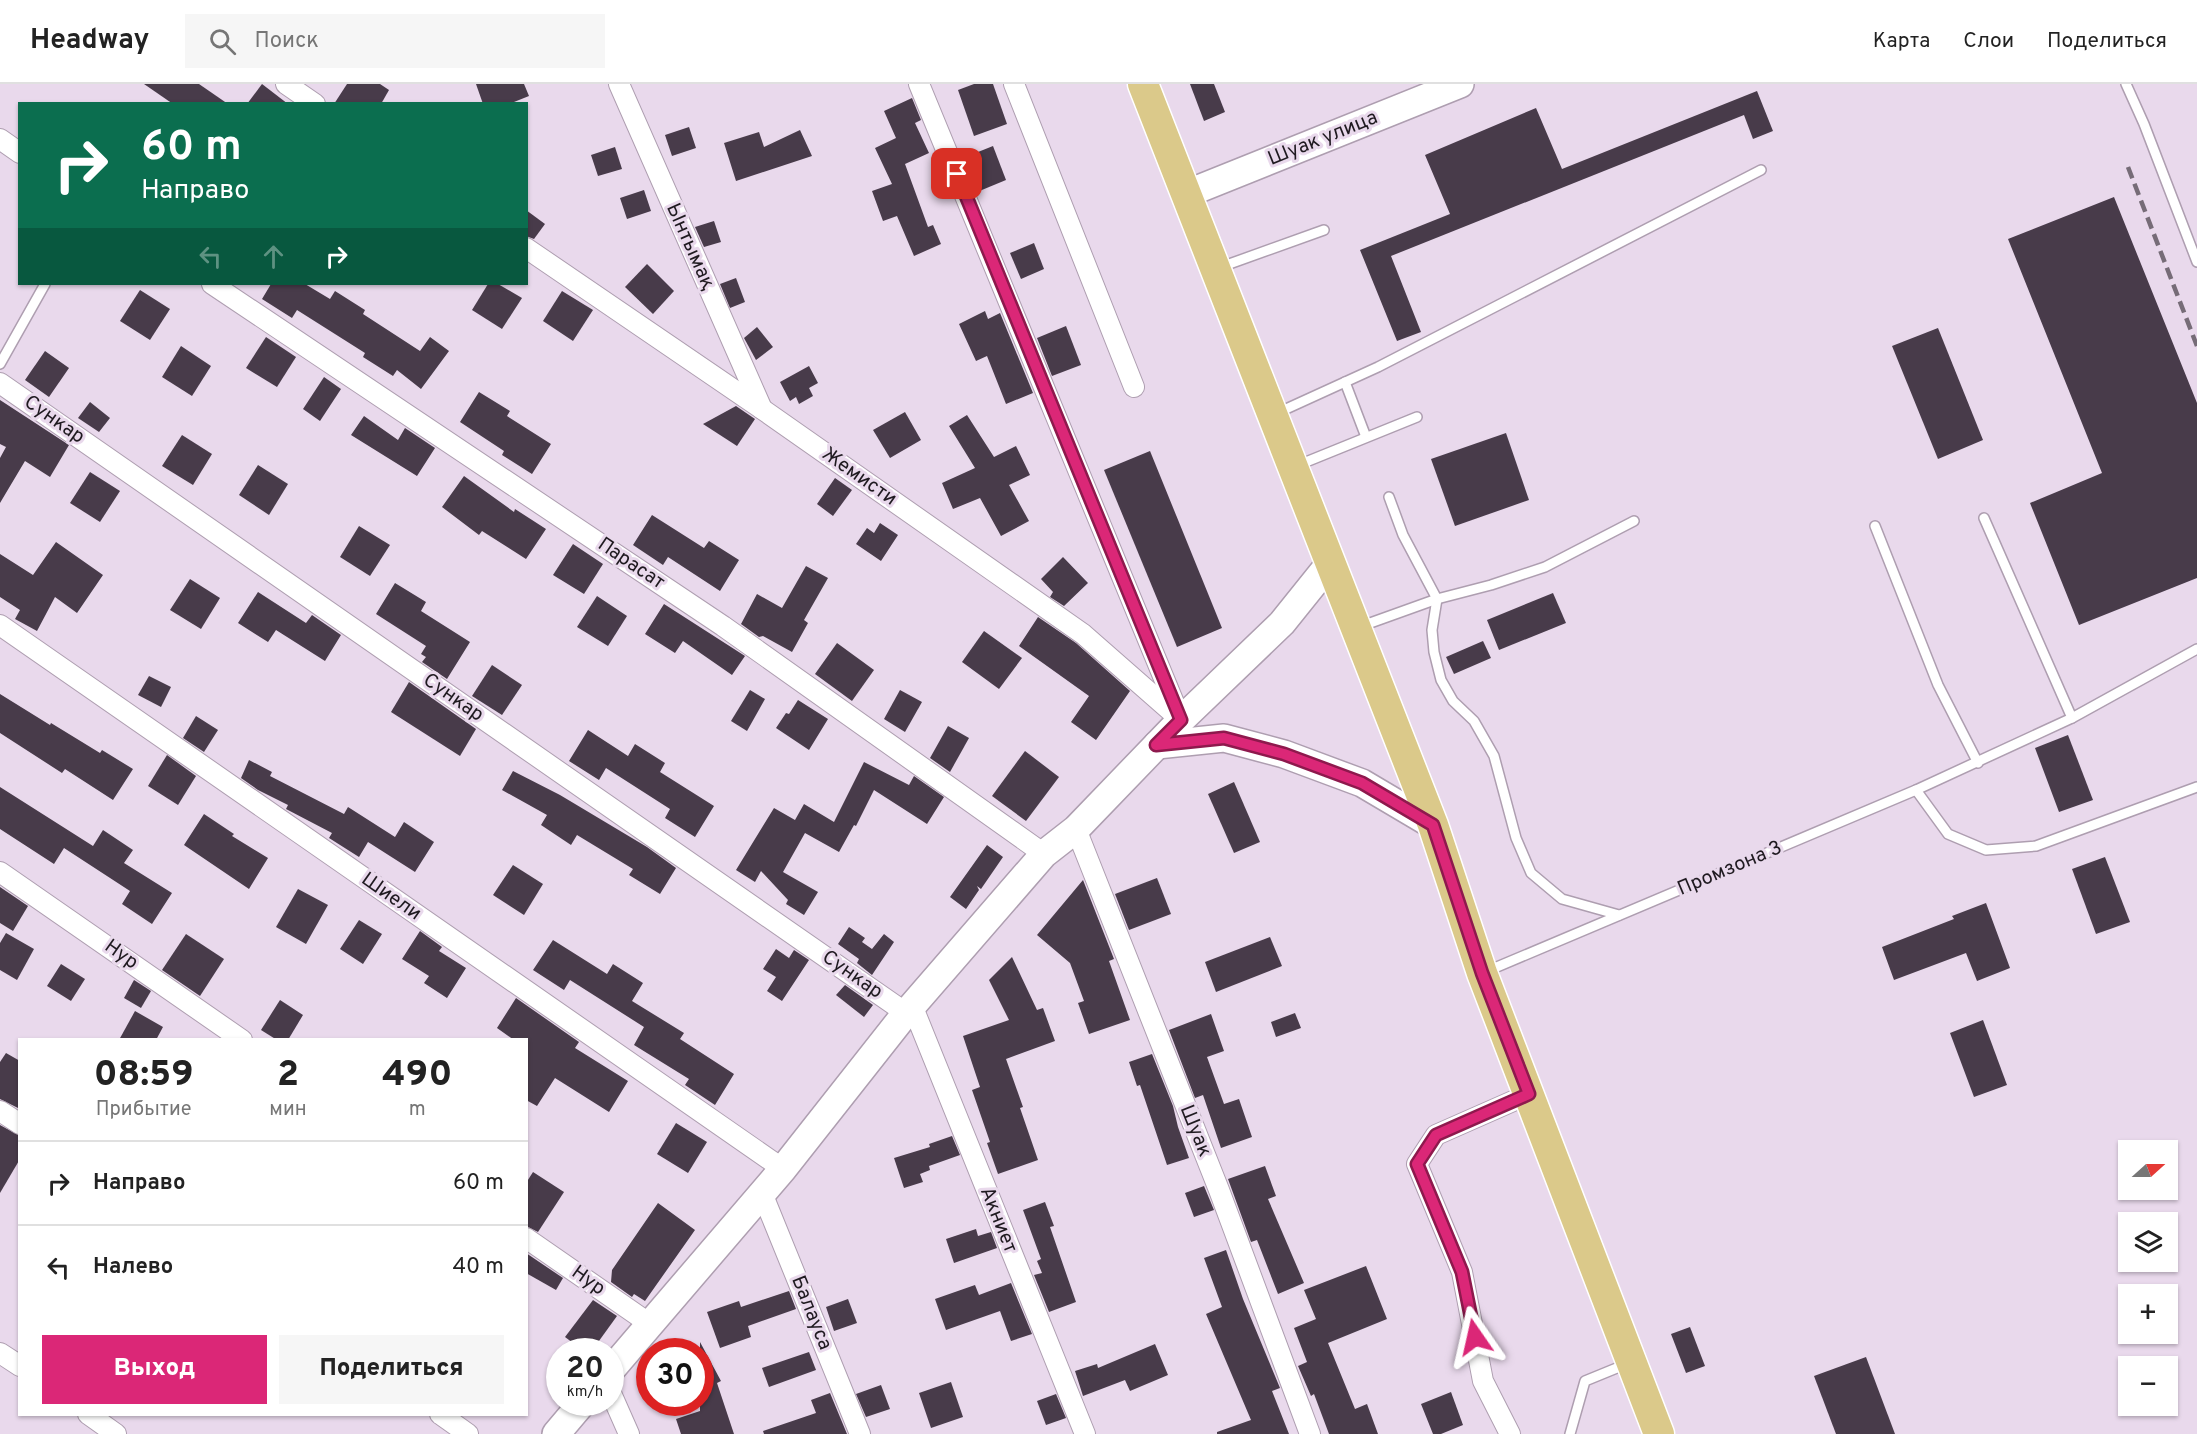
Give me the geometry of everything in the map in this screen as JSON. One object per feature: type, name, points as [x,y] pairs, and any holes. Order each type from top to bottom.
[{"type":"main road","points":[[1143,84],[1433,825],[1482,973],[1659,1434]]},
{"type":"street","points":[[286,84],[312,102]]},
{"type":"street","name":"Ынтымақ","points":[[619,84],[762,409]]},
{"type":"street","points":[[919,84],[1181,720]]},
{"type":"street","points":[[1014,84],[1134,387]]},
{"type":"street","name":"Шуак улица","points":[[1186,194],[1460,84]]},
{"type":"street","points":[[0,139],[18,152]]},
{"type":"street","name":"Жемисти","points":[[528,249],[762,409],[1083,634],[1181,720]]},
{"type":"street","name":"Парасат","points":[[214,285],[723,626],[1044,854]]},
{"type":"street","name":"Сункар","points":[[0,383],[909,1009]]},
{"type":"street","points":[[624,1355],[783,1169],[909,1009],[1044,854],[1076,829],[1181,720],[1282,623],[1331,562]]},
{"type":"street","name":"Шиели","points":[[0,625],[783,1169]]},
{"type":"street","points":[[1156,745],[1224,738],[1284,754],[1362,783],[1433,825]]},
{"type":"street","name":"Шуак","points":[[1076,829],[1219,1190],[1310,1434]]},
{"type":"street","name":"Нур","points":[[0,872],[239,1038]]},
{"type":"street","name":"Акниет","points":[[909,1009],[1084,1434]]},
{"type":"street","points":[[1510,1434],[1483,1381],[1462,1272],[1417,1164],[1436,1135],[1529,1094]]},
{"type":"street","points":[[0,1111],[18,1123]]},
{"type":"street","name":"Балауса","points":[[762,1192],[860,1434]]},
{"type":"street","name":"Нур","points":[[528,1239],[650,1324]]},
{"type":"street","points":[[0,1353],[18,1365]]},
{"type":"street","points":[[91,1416],[116,1434]]},
{"type":"street","points":[[443,1416],[468,1434]]},
{"type":"street","points":[[556,1434],[571,1416]]},
{"type":"street","points":[[621,1416],[629,1434]]},
{"type":"lane","points":[[2126,84],[2144,124],[2197,262]]},
{"type":"lane","points":[[1274,414],[1378,368],[1761,170]]},
{"type":"lane","points":[[1216,269],[1324,230]]},
{"type":"lane","points":[[0,364],[44,285]]},
{"type":"lane","points":[[1345,382],[1366,437]]},
{"type":"lane","points":[[1294,467],[1417,417]]},
{"type":"lane","points":[[1389,497],[1408,544],[1437,599],[1432,630],[1434,652],[1441,680],[1453,701],[1474,721],[1494,756],[1516,838],[1531,873],[1562,899],[1619,915]]},
{"type":"lane","points":[[1984,518],[2072,718]]},
{"type":"lane","points":[[1357,628],[1437,599],[1491,585],[1545,567],[1634,521]]},
{"type":"lane","points":[[1875,526],[1938,685],[1978,763]]},
{"type":"lane","name":"Промзона 3","points":[[1482,973],[1978,763],[2072,718],[2197,649]]},
{"type":"lane","points":[[1916,790],[1948,834],[1986,850],[2036,846],[2197,787]]},
{"type":"lane","points":[[1570,1434],[1585,1381],[1631,1362]]},
{"type":"building","points":[[144,84],[199,84],[225,102],[170,102]]},
{"type":"building","points":[[262,84],[285,102],[248,102]]},
{"type":"building","points":[[347,84],[380,84],[389,90],[382,102],[335,102]]},
{"type":"building","points":[[476,84],[524,84],[529,96],[514,102],[482,102]]},
{"type":"building","points":[[974,84],[993,84],[1007,124],[974,136],[958,90]]},
{"type":"building","points":[[1190,84],[1214,84],[1225,112],[1204,121]]},
{"type":"building","points":[[1757,91],[1773,131],[1753,139],[1744,115],[1391,256],[1421,332],[1397,341],[1360,250],[1450,214],[1425,155],[1536,108],[1562,169]]},
{"type":"building","points":[[912,98],[921,120],[915,123],[929,153],[905,164],[928,227],[933,225],[941,244],[914,256],[897,216],[883,221],[872,191],[892,184],[875,148],[896,138],[884,111]]},
{"type":"building","points":[[689,127],[696,148],[672,156],[665,135]]},
{"type":"building","points":[[800,130],[812,156],[736,181],[724,143],[759,132],[764,147]]},
{"type":"building","points":[[993,146],[1006,180],[977,192],[963,158]]},
{"type":"building","points":[[615,147],[622,169],[598,176],[591,155]]},
{"type":"building","points":[[644,190],[651,211],[627,219],[620,198]]},
{"type":"building","points":[[2114,197],[2197,403],[2197,578],[2079,625],[2030,503],[2102,473],[2008,239]]},
{"type":"building","points":[[528,211],[545,224],[534,239],[528,237]]},
{"type":"building","points":[[714,221],[721,242],[704,247],[695,227]]},
{"type":"building","points":[[1034,243],[1044,269],[1021,279],[1010,253]]},
{"type":"building","points":[[647,264],[674,291],[653,314],[625,287]]},
{"type":"building","points":[[736,278],[745,302],[730,308],[720,284]]},
{"type":"building","points":[[270,285],[307,285],[330,299],[335,291],[365,310],[363,314],[420,351],[430,337],[449,351],[421,389],[397,370],[393,376],[363,357],[365,353],[297,310],[292,318],[262,299]]},
{"type":"building","points":[[487,285],[500,285],[522,298],[502,329],[472,310]]},
{"type":"building","points":[[140,290],[170,309],[150,340],[120,321]]},
{"type":"building","points":[[562,291],[593,310],[573,341],[543,321]]},
{"type":"building","points":[[985,311],[988,319],[1000,313],[1033,393],[1006,404],[987,356],[976,361],[959,324]]},
{"type":"building","points":[[1066,326],[1081,365],[1052,376],[1037,338]]},
{"type":"building","points":[[757,327],[773,347],[756,360],[744,338]]},
{"type":"building","points":[[1938,328],[1983,440],[1938,459],[1892,346]]},
{"type":"building","points":[[266,337],[296,357],[277,387],[246,368]]},
{"type":"building","points":[[181,346],[211,366],[192,396],[162,377]]},
{"type":"building","points":[[45,351],[69,368],[49,397],[25,380]]},
{"type":"building","points":[[809,366],[818,383],[809,388],[813,396],[799,404],[796,397],[790,401],[780,382]]},
{"type":"building","points":[[324,377],[341,389],[320,421],[303,409]]},
{"type":"building","points":[[479,392],[510,411],[507,416],[551,444],[532,474],[502,455],[504,451],[460,422]]},
{"type":"building","points":[[0,400],[69,445],[50,477],[25,461],[0,503],[0,458],[6,447],[0,444]]},
{"type":"building","points":[[90,402],[110,418],[99,432],[78,418]]},
{"type":"building","points":[[736,406],[755,419],[737,446],[703,424]]},
{"type":"building","points":[[905,412],[921,440],[890,458],[873,430]]},
{"type":"building","points":[[967,415],[994,457],[1016,446],[1030,475],[1009,485],[1029,521],[1001,536],[980,498],[953,509],[942,483],[975,468],[949,426]]},
{"type":"building","points":[[364,416],[398,440],[405,428],[435,448],[417,476],[351,435]]},
{"type":"building","points":[[1506,433],[1529,500],[1455,526],[1431,459]]},
{"type":"building","points":[[182,435],[212,454],[193,485],[162,466]]},
{"type":"building","points":[[1150,451],[1222,628],[1177,647],[1104,470]]},
{"type":"building","points":[[258,465],[288,484],[269,515],[239,495]]},
{"type":"building","points":[[90,472],[120,491],[100,522],[70,503]]},
{"type":"building","points":[[464,476],[514,512],[515,509],[546,529],[526,559],[482,531],[479,535],[442,507]]},
{"type":"building","points":[[835,478],[852,490],[833,516],[817,504]]},
{"type":"building","points":[[652,515],[704,548],[709,541],[739,560],[720,591],[668,557],[663,565],[633,545]]},
{"type":"building","points":[[880,523],[898,535],[881,561],[856,544],[867,528],[874,533]]},
{"type":"building","points":[[359,526],[390,545],[370,576],[340,557]]},
{"type":"building","points":[[56,542],[103,575],[77,613],[55,597],[37,631],[15,619],[20,610],[0,597],[0,554],[33,575]]},
{"type":"building","points":[[573,544],[603,564],[584,594],[553,575]]},
{"type":"building","points":[[1063,557],[1088,583],[1064,606],[1050,597],[1053,592],[1041,579]]},
{"type":"building","points":[[806,566],[828,578],[804,620],[808,623],[792,652],[763,636],[759,637],[741,624],[757,594],[782,608]]},
{"type":"building","points":[[190,579],[220,598],[201,629],[170,610]]},
{"type":"building","points":[[395,583],[426,602],[421,611],[470,642],[447,679],[422,662],[426,657],[421,654],[426,646],[376,614]]},
{"type":"building","points":[[258,592],[306,623],[312,615],[341,635],[325,661],[276,630],[268,642],[238,623]]},
{"type":"building","points":[[1553,593],[1566,623],[1499,650],[1487,620]]},
{"type":"building","points":[[597,596],[627,616],[608,646],[577,627]]},
{"type":"building","points":[[664,604],[745,656],[732,675],[683,641],[675,653],[645,634]]},
{"type":"building","points":[[1038,617],[1076,643],[1130,691],[1096,740],[1071,722],[1089,696],[1019,646]]},
{"type":"building","points":[[984,631],[1022,658],[999,689],[962,662]]},
{"type":"building","points":[[1483,641],[1491,658],[1454,674],[1446,657]]},
{"type":"building","points":[[837,643],[874,670],[852,701],[815,674]]},
{"type":"building","points":[[492,665],[522,685],[502,715],[472,696]]},
{"type":"building","points":[[149,676],[171,687],[161,707],[138,695]]},
{"type":"building","points":[[409,682],[476,729],[460,756],[391,712]]},
{"type":"building","points":[[750,690],[765,699],[747,731],[731,721]]},
{"type":"building","points":[[900,690],[922,702],[905,732],[884,719]]},
{"type":"building","points":[[0,694],[50,725],[51,723],[100,753],[102,750],[133,769],[113,800],[65,769],[62,773],[0,733]]},
{"type":"building","points":[[798,700],[828,719],[809,750],[776,728]]},
{"type":"building","points":[[196,716],[218,730],[204,752],[183,738]]},
{"type":"building","points":[[948,726],[969,738],[950,772],[930,758]]},
{"type":"building","points":[[588,730],[628,756],[635,744],[665,763],[660,772],[714,806],[695,837],[665,818],[670,809],[606,768],[599,780],[569,761]]},
{"type":"building","points":[[2068,735],[2093,800],[2059,812],[2035,748]]},
{"type":"building","points":[[1025,751],[1059,777],[1026,821],[992,796]]},
{"type":"building","points":[[167,755],[196,776],[178,805],[148,786]]},
{"type":"building","points":[[249,760],[272,772],[270,776],[344,814],[348,807],[395,837],[404,822],[434,842],[415,872],[368,842],[359,857],[329,838],[332,833],[286,809],[288,805],[258,790],[241,778]]},
{"type":"building","points":[[864,762],[909,785],[914,776],[944,797],[927,824],[874,790],[856,826],[854,825],[839,852],[805,833],[783,872],[818,892],[804,915],[786,904],[788,900],[761,871],[755,882],[736,870],[774,808],[795,820],[804,804],[834,822]]},
{"type":"building","points":[[513,771],[560,795],[647,847],[676,868],[660,894],[629,875],[633,869],[577,835],[571,845],[541,825],[547,815],[502,790]]},
{"type":"building","points":[[1234,782],[1260,842],[1234,853],[1208,794]]},
{"type":"building","points":[[0,787],[93,846],[103,830],[133,850],[124,863],[172,893],[152,924],[122,904],[130,891],[64,848],[54,864],[0,829]]},
{"type":"building","points":[[204,814],[234,834],[232,836],[268,858],[249,889],[184,845]]},
{"type":"building","points":[[987,845],[1003,857],[981,889],[977,886],[979,890],[966,909],[950,897]]},
{"type":"building","points":[[2105,857],[2130,922],[2096,934],[2072,869]]},
{"type":"building","points":[[513,865],[543,884],[524,915],[493,895]]},
{"type":"building","points":[[1157,878],[1171,914],[1129,930],[1115,894]]},
{"type":"building","points":[[1083,880],[1114,959],[1109,961],[1130,1020],[1089,1034],[1078,1003],[1084,1001],[1070,963],[1037,935]]},
{"type":"building","points":[[0,887],[28,906],[13,931],[0,923]]},
{"type":"building","points":[[298,889],[328,905],[306,944],[276,927]]},
{"type":"building","points":[[1986,903],[2010,968],[1977,981],[1966,953],[1894,980],[1882,947],[1954,919],[1952,916]]},
{"type":"building","points":[[359,920],[382,934],[363,964],[340,949]]},
{"type":"building","points":[[849,927],[865,938],[862,942],[872,949],[884,934],[894,942],[872,975],[857,963],[859,959],[838,944]]},
{"type":"building","points":[[420,931],[442,947],[439,951],[466,968],[447,998],[424,983],[429,976],[402,959]]},
{"type":"building","points":[[6,933],[34,949],[17,980],[0,970],[0,943]]},
{"type":"building","points":[[186,934],[224,959],[200,996],[162,970]]},
{"type":"building","points":[[1270,937],[1282,966],[1216,992],[1205,962]]},
{"type":"building","points":[[553,940],[607,974],[613,964],[643,983],[632,1001],[684,1033],[680,1039],[734,1074],[715,1105],[685,1085],[689,1079],[634,1045],[644,1027],[570,980],[564,990],[533,970]]},
{"type":"building","points":[[776,949],[789,958],[794,950],[809,960],[782,1001],[767,991],[776,977],[763,969]]},
{"type":"building","points":[[1012,957],[1037,1010],[1043,1008],[1055,1041],[1006,1059],[1038,1160],[998,1174],[987,1143],[990,1142],[972,1090],[980,1087],[963,1036],[1009,1020],[989,980]]},
{"type":"building","points":[[61,964],[85,979],[71,1001],[47,986]]},
{"type":"building","points":[[134,980],[151,991],[141,1008],[124,998]]},
{"type":"building","points":[[845,985],[873,1005],[864,1017],[836,995]]},
{"type":"building","points":[[516,998],[579,1042],[575,1048],[628,1081],[609,1112],[555,1078],[537,1106],[528,1101],[528,1038],[511,1038],[497,1028]]},
{"type":"building","points":[[280,1000],[303,1015],[289,1038],[274,1038],[261,1030]]},
{"type":"building","points":[[135,1011],[163,1027],[157,1038],[120,1038]]},
{"type":"building","points":[[1295,1013],[1301,1028],[1276,1037],[1271,1022]]},
{"type":"building","points":[[1211,1014],[1224,1051],[1207,1057],[1224,1104],[1239,1099],[1252,1137],[1221,1148],[1203,1095],[1195,1098],[1169,1030]]},
{"type":"building","points":[[1983,1020],[2007,1085],[1974,1097],[1950,1033]]},
{"type":"building","points":[[6,1053],[18,1060],[18,1108],[0,1099],[0,1062]]},
{"type":"building","points":[[1152,1054],[1173,1106],[1189,1158],[1167,1165],[1140,1085],[1137,1086],[1129,1062]]},
{"type":"building","points":[[676,1123],[707,1142],[688,1173],[657,1154]]},
{"type":"building","points":[[0,1125],[18,1135],[18,1162],[0,1193]]},
{"type":"building","points":[[952,1136],[960,1155],[929,1166],[930,1170],[920,1174],[923,1182],[904,1188],[894,1158],[930,1147],[929,1144]]},
{"type":"building","points":[[1265,1166],[1276,1196],[1268,1199],[1304,1283],[1278,1294],[1257,1240],[1251,1242],[1228,1179]]},
{"type":"building","points":[[533,1172],[564,1192],[538,1232],[528,1227],[528,1180]]},
{"type":"building","points":[[1204,1186],[1214,1210],[1194,1217],[1185,1193]]},
{"type":"building","points":[[1045,1202],[1054,1226],[1050,1227],[1076,1302],[1049,1312],[1034,1275],[1042,1273],[1037,1261],[1041,1259],[1023,1210]]},
{"type":"building","points":[[658,1203],[695,1230],[645,1301],[634,1294],[632,1297],[611,1282],[612,1270]]},
{"type":"building","points":[[976,1229],[978,1236],[991,1232],[997,1248],[954,1263],[946,1239]]},
{"type":"building","points":[[1226,1250],[1243,1299],[1280,1388],[1272,1391],[1289,1434],[1217,1434],[1217,1432],[1251,1420],[1206,1314],[1222,1307],[1204,1258]]},
{"type":"building","points":[[528,1254],[563,1278],[556,1290],[528,1274]]},
{"type":"building","points":[[1366,1266],[1387,1319],[1328,1343],[1355,1409],[1367,1404],[1378,1434],[1329,1434],[1314,1394],[1311,1396],[1298,1366],[1307,1362],[1294,1328],[1316,1319],[1304,1290]]},
{"type":"building","points":[[1011,1283],[1032,1334],[1011,1341],[1000,1311],[946,1330],[935,1299],[975,1285],[979,1295]]},
{"type":"building","points":[[789,1291],[796,1309],[748,1326],[751,1337],[720,1348],[707,1312],[739,1301],[741,1307]]},
{"type":"building","points":[[848,1299],[857,1323],[834,1331],[826,1307]]},
{"type":"building","points":[[593,1300],[617,1316],[601,1338],[565,1337]]},
{"type":"building","points":[[1690,1327],[1705,1366],[1686,1373],[1671,1334]]},
{"type":"building","points":[[1155,1344],[1168,1375],[1130,1391],[1125,1380],[1083,1396],[1075,1371],[1097,1364],[1098,1368]]},
{"type":"building","points":[[809,1352],[816,1370],[769,1387],[762,1368]]},
{"type":"building","points":[[1866,1357],[1895,1434],[1836,1434],[1814,1376]]},
{"type":"building","points":[[714,1368],[721,1381],[717,1383],[734,1434],[681,1434],[676,1419],[685,1416],[714,1416]]},
{"type":"building","points":[[951,1382],[963,1417],[931,1428],[919,1393]]},
{"type":"building","points":[[881,1385],[890,1409],[866,1417],[856,1394]]},
{"type":"building","points":[[1451,1392],[1463,1425],[1441,1434],[1433,1434],[1421,1404]]},
{"type":"building","points":[[830,1393],[847,1434],[764,1434],[763,1431],[816,1413],[811,1400]]},
{"type":"building","points":[[1056,1394],[1066,1418],[1046,1425],[1037,1401]]},
{"type":"railway","points":[[2128,167],[2197,346]]},
{"type":"route","points":[[957,174],[1181,720],[1156,745],[1224,738],[1284,754],[1362,783],[1433,825],[1482,973],[1529,1094],[1436,1135],[1417,1164],[1462,1272],[1475,1337]]}]
